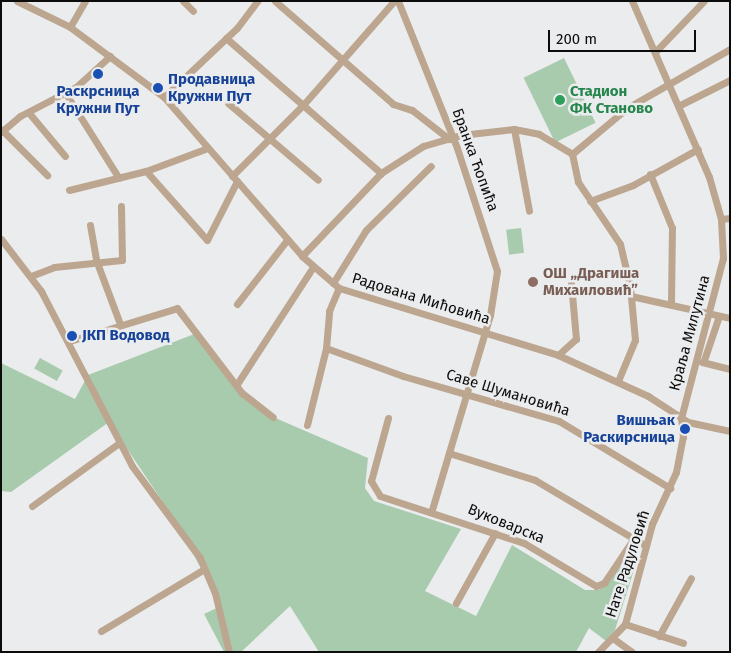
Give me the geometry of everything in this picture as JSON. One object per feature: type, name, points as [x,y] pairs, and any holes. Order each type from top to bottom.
[{"type":"street","name":"Радована Мићовића","points":[[17,1],[70,27],[164,96],[205,150],[234,178],[302,256],[336,285],[558,355],[618,381],[673,409],[682,418],[730,431]]},
{"type":"street","points":[[70,27],[85,1]]},
{"type":"street","points":[[183,1],[193,11]]},
{"type":"street","points":[[164,96],[226,38],[257,1]]},
{"type":"street","points":[[275,1],[394,104],[412,110],[451,138]]},
{"type":"street","points":[[146,171],[206,240],[234,178],[268,139],[303,105],[394,1]]},
{"type":"street","name":"Бранка Ћопића","points":[[398,1],[497,264],[484,333],[464,392],[449,453],[432,509]]},
{"type":"street","name":"Краља Милутина","points":[[632,1],[670,81],[698,149],[726,237],[716,315],[682,418]]},
{"type":"street","points":[[656,51],[704,1]]},
{"type":"street","points":[[226,38],[381,173]]},
{"type":"street","points":[[572,154],[606,123],[670,81],[730,49]]},
{"type":"street","points":[[47,175],[2,131],[30,113],[66,94],[110,56]]},
{"type":"street","points":[[680,105],[730,80]]},
{"type":"street","points":[[66,94],[119,178]]},
{"type":"street","points":[[228,103],[318,180]]},
{"type":"street","points":[[30,113],[65,156]]},
{"type":"street","points":[[514,128],[529,211]]},
{"type":"street","points":[[302,256],[381,173],[423,146],[451,138],[514,128],[538,134],[572,154],[576,177],[620,244],[631,296],[635,340],[618,381]]},
{"type":"street","points":[[590,201],[650,174],[698,149]]},
{"type":"street","points":[[69,190],[146,171],[205,150]]},
{"type":"street","points":[[308,425],[326,348],[329,311],[336,285],[366,230],[431,166]]},
{"type":"street","points":[[650,174],[672,228],[670,304]]},
{"type":"street","points":[[31,276],[96,260],[122,260],[120,206]]},
{"type":"street","points":[[721,219],[730,218]]},
{"type":"street","points":[[90,225],[96,260],[120,324]]},
{"type":"street","points":[[1,239],[31,276],[70,341],[119,443],[204,569],[229,652]]},
{"type":"street","points":[[237,304],[287,240]]},
{"type":"street","points":[[236,384],[313,267]]},
{"type":"street","points":[[721,270],[730,270]]},
{"type":"street","points":[[558,355],[576,340],[571,284]]},
{"type":"street","points":[[631,296],[730,318]]},
{"type":"street","points":[[70,341],[120,324],[177,308],[248,400],[273,417]]},
{"type":"street","name":"Саве Шумановића","points":[[326,348],[402,376],[464,392],[559,421],[670,488]]},
{"type":"street","points":[[701,362],[730,369]]},
{"type":"street","name":"Вуковарска","points":[[388,418],[373,489],[384,498],[432,509],[524,543],[596,586],[604,583],[632,541]]},
{"type":"street","name":"Нате Радуловић","points":[[598,652],[614,640],[625,624],[646,546],[670,488],[682,445],[682,418]]},
{"type":"street","points":[[32,506],[119,443]]},
{"type":"street","points":[[449,453],[535,480],[632,541],[646,546]]},
{"type":"street","points":[[456,603],[494,533]]},
{"type":"street","points":[[101,631],[204,569]]},
{"type":"street","points":[[659,636],[691,578]]},
{"type":"street","points":[[625,624],[683,643]]},
{"type":"street","points":[[614,640],[632,652]]},
{"type":"green space","name":"Стадион ФК Станово","points":[[564,58],[596,123],[555,142],[524,78]]},
{"type":"green space","points":[[521,228],[524,253],[509,255],[506,230]]},
{"type":"green space","points":[[197,333],[237,384],[273,417],[368,458],[365,488],[374,501],[461,529],[425,591],[476,616],[512,545],[585,590],[599,590],[618,565],[633,573],[615,630],[606,641],[589,628],[576,652],[319,652],[290,606],[241,652],[224,652],[204,614],[221,606],[175,520],[109,422],[11,492],[1,491],[1,363],[75,399],[88,375]]},
{"type":"green space","points":[[40,358],[63,371],[57,381],[34,368]]},
{"type":"place","name":"Раскрсница Кружни Пут","points":[[98,74]]},
{"type":"place","name":"Продавница Кружни Пут","points":[[158,88]]},
{"type":"place","name":"Стадион ФК Станово","points":[[560,100]]},
{"type":"place","name":"ОШ „Драгиша Михаиловић”","points":[[533,282]]},
{"type":"place","name":"ЈКП Водовод","points":[[72,336]]},
{"type":"place","name":"Вишњак Раскирсница","points":[[685,429]]}]
